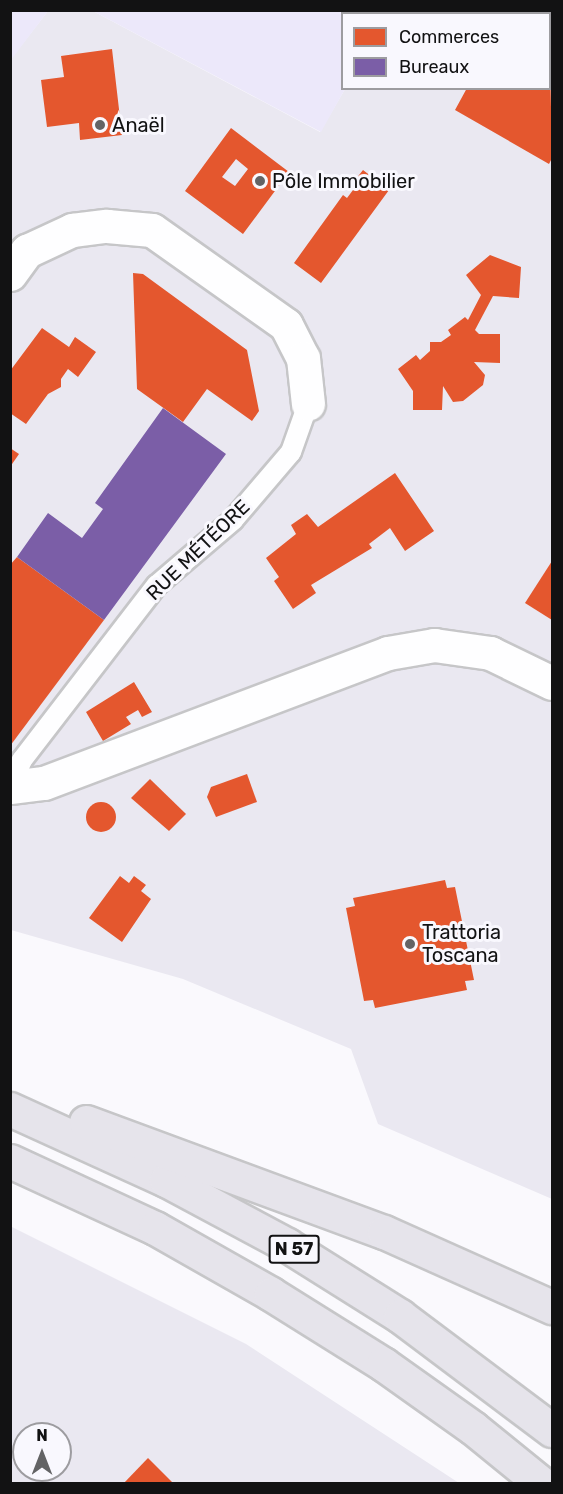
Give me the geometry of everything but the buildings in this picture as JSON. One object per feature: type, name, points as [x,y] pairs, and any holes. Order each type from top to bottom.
[{"type":"highway","name":"N 57","points":[[10,1097],[165,1149],[384,1232],[552,1307]]},
{"type":"highway","name":"N 57","points":[[10,1109],[166,1180],[287,1245],[400,1316],[552,1431]]},
{"type":"highway","name":"N 57","points":[[10,1161],[155,1228],[271,1294],[383,1364],[473,1428],[542,1484]]},
{"type":"street","name":"RUE MÉTÉORE","points":[[10,274],[27,250],[72,230],[107,226],[152,230],[286,325],[303,358],[308,404]]},
{"type":"street","name":"RUE MÉTÉORE","points":[[11,787],[44,783],[388,653],[434,645],[490,653],[552,683]]},
{"type":"lane","name":"RUE MÉTÉORE","points":[[11,787],[22,760],[157,585],[233,520],[291,452],[308,404]]},
{"type":"shaded area","points":[[10,11],[48,11],[11,60]]},
{"type":"shaded area","points":[[48,11],[93,11],[320,132],[344,90],[551,90],[551,12],[388,11],[552,11],[552,1199],[378,1124],[351,1049],[183,979],[11,930],[10,60]]},
{"type":"shaded area","points":[[93,11],[388,11],[341,12],[341,90],[344,90],[321,132]]},
{"type":"shaded area","points":[[10,1226],[246,1344],[459,1483],[11,1483]]},
{"type":"place","name":"Anaël","points":[[100,125]]},
{"type":"place","name":"Pôle Immobilier","points":[[260,181]]},
{"type":"place","name":"Trattoria Toscana","points":[[410,944]]}]
